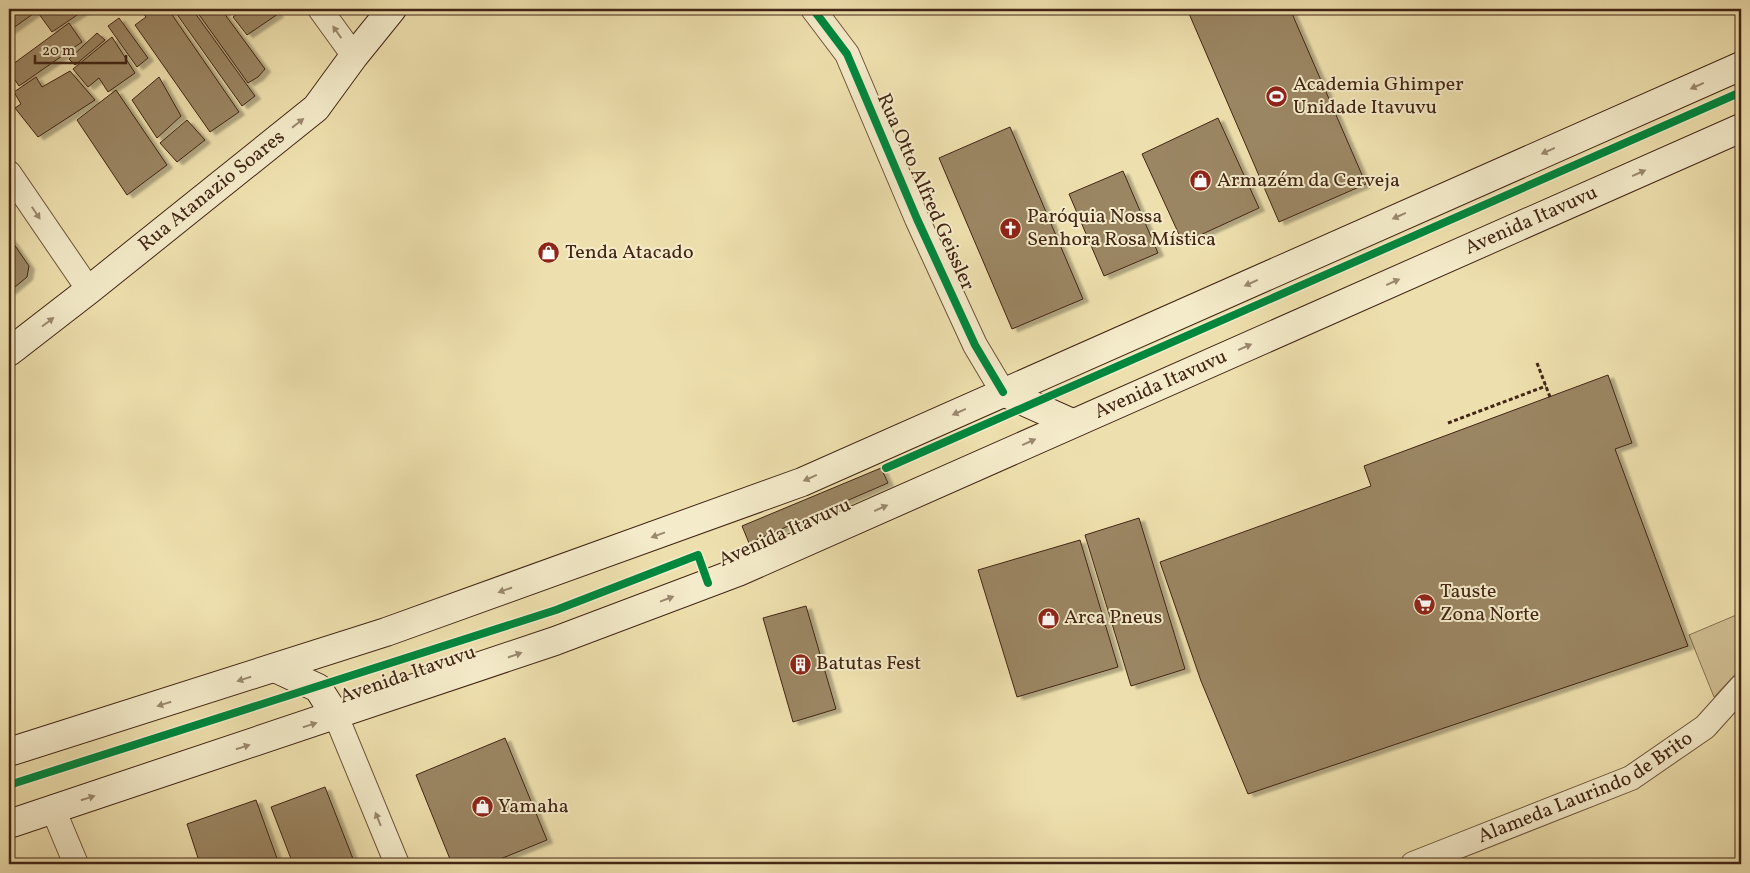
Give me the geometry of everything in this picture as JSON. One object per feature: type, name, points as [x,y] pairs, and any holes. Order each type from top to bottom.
[{"type":"main road","name":"Rua Atanazio Soares","points":[[9,352],[316,108],[354,56],[392,9]]},
{"type":"main road","name":"Avenida Itavuvu","points":[[9,752],[277,669],[515,587],[802,482],[1741,66]]},
{"type":"main road","name":"Avenida Itavuvu","points":[[9,824],[554,642],[738,572],[1741,128]]},
{"type":"main road","points":[[1003,392],[1072,423]]},
{"type":"main road","points":[[277,669],[318,688],[336,716]]},
{"type":"street","points":[[320,9],[354,56]]},
{"type":"street","name":"Rua Otto Alfred Geissler","points":[[813,9],[847,54],[917,219],[975,346],[1003,392]]},
{"type":"street","points":[[9,173],[89,290]]},
{"type":"street","name":"Alameda Laurindo de Brito","points":[[1413,864],[1631,778],[1705,727],[1741,687]]},
{"type":"street","points":[[336,716],[397,864]]},
{"type":"street","points":[[53,809],[76,864]]},
{"type":"path","points":[[1537,363],[1550,397]]},
{"type":"path","points":[[1448,423],[1546,386]]},
{"type":"shaded area","points":[[1741,613],[1741,668],[1714,697],[1689,635]]},
{"type":"building","points":[[9,9],[40,9],[9,31]]},
{"type":"building","points":[[48,9],[86,9],[52,32],[39,14]]},
{"type":"building","points":[[140,9],[168,9],[239,112],[210,132],[135,25],[146,17]]},
{"type":"building","points":[[181,9],[192,9],[255,96],[242,106],[176,13]]},
{"type":"building","points":[[195,9],[221,9],[265,69],[258,77],[248,83]]},
{"type":"building","points":[[244,9],[274,9],[278,14],[247,35],[233,17]]},
{"type":"building","name":"Academia Ghimper Unidade Itavuvu","points":[[1187,9],[1290,9],[1366,184],[1279,222]]},
{"type":"building","points":[[119,18],[148,58],[137,67],[108,26]]},
{"type":"building","points":[[69,23],[82,42],[19,86],[9,71],[9,67]]},
{"type":"building","points":[[97,33],[105,40],[75,65],[69,59]]},
{"type":"building","points":[[112,37],[135,73],[108,92],[99,78],[88,87],[73,69]]},
{"type":"building","points":[[70,71],[95,100],[38,137],[15,108],[21,104],[14,92],[36,77],[42,87]]},
{"type":"building","points":[[159,77],[181,116],[157,138],[132,100]]},
{"type":"building","points":[[116,90],[167,165],[127,195],[77,120]]},
{"type":"building","name":"Armazém da Cerveja","points":[[1218,118],[1259,208],[1183,243],[1142,154]]},
{"type":"building","points":[[187,120],[205,140],[177,162],[160,143]]},
{"type":"building","name":"Paróquia Nossa Senhora Rosa Mística","points":[[1010,127],[1083,299],[1012,329],[939,158]]},
{"type":"building","points":[[1123,171],[1158,253],[1104,276],[1069,194]]},
{"type":"building","points":[[9,237],[29,266],[27,277],[9,292]]},
{"type":"building","name":"Tauste Zona Norte","points":[[1608,375],[1632,443],[1615,449],[1688,646],[1248,794],[1201,681],[1160,562],[1371,486],[1364,466]]},
{"type":"building","points":[[881,468],[888,483],[749,543],[742,526]]},
{"type":"building","points":[[1139,518],[1185,669],[1131,686],[1085,535]]},
{"type":"building","name":"Arca Pneus","points":[[1080,540],[1118,667],[1017,697],[978,570]]},
{"type":"building","name":"Batutas Fest","points":[[806,606],[836,709],[793,722],[763,618]]},
{"type":"building","name":"Yamaha","points":[[505,738],[547,840],[488,864],[452,864],[416,775]]},
{"type":"building","points":[[325,787],[355,864],[293,864],[271,807]]},
{"type":"building","points":[[256,800],[279,864],[200,864],[187,824]]},
{"type":"cycle path","points":[[813,9],[847,54],[917,219],[975,345],[1003,392]]},
{"type":"cycle path","points":[[886,468],[1741,92]]},
{"type":"cycle path","points":[[9,785],[556,610],[698,555],[708,583]]},
{"type":"place","name":"Academia Ghimper Unidade Itavuvu","points":[[1277,97]]},
{"type":"place","name":"Armazém da Cerveja","points":[[1201,181]]},
{"type":"place","name":"Paróquia Nossa Senhora Rosa Mística","points":[[1011,228]]},
{"type":"place","name":"Tenda Atacado","points":[[549,253]]},
{"type":"place","name":"Tauste Zona Norte","points":[[1424,604]]},
{"type":"place","name":"Arca Pneus","points":[[1048,618]]},
{"type":"place","name":"Batutas Fest","points":[[800,664]]},
{"type":"place","name":"Yamaha","points":[[482,807]]}]
